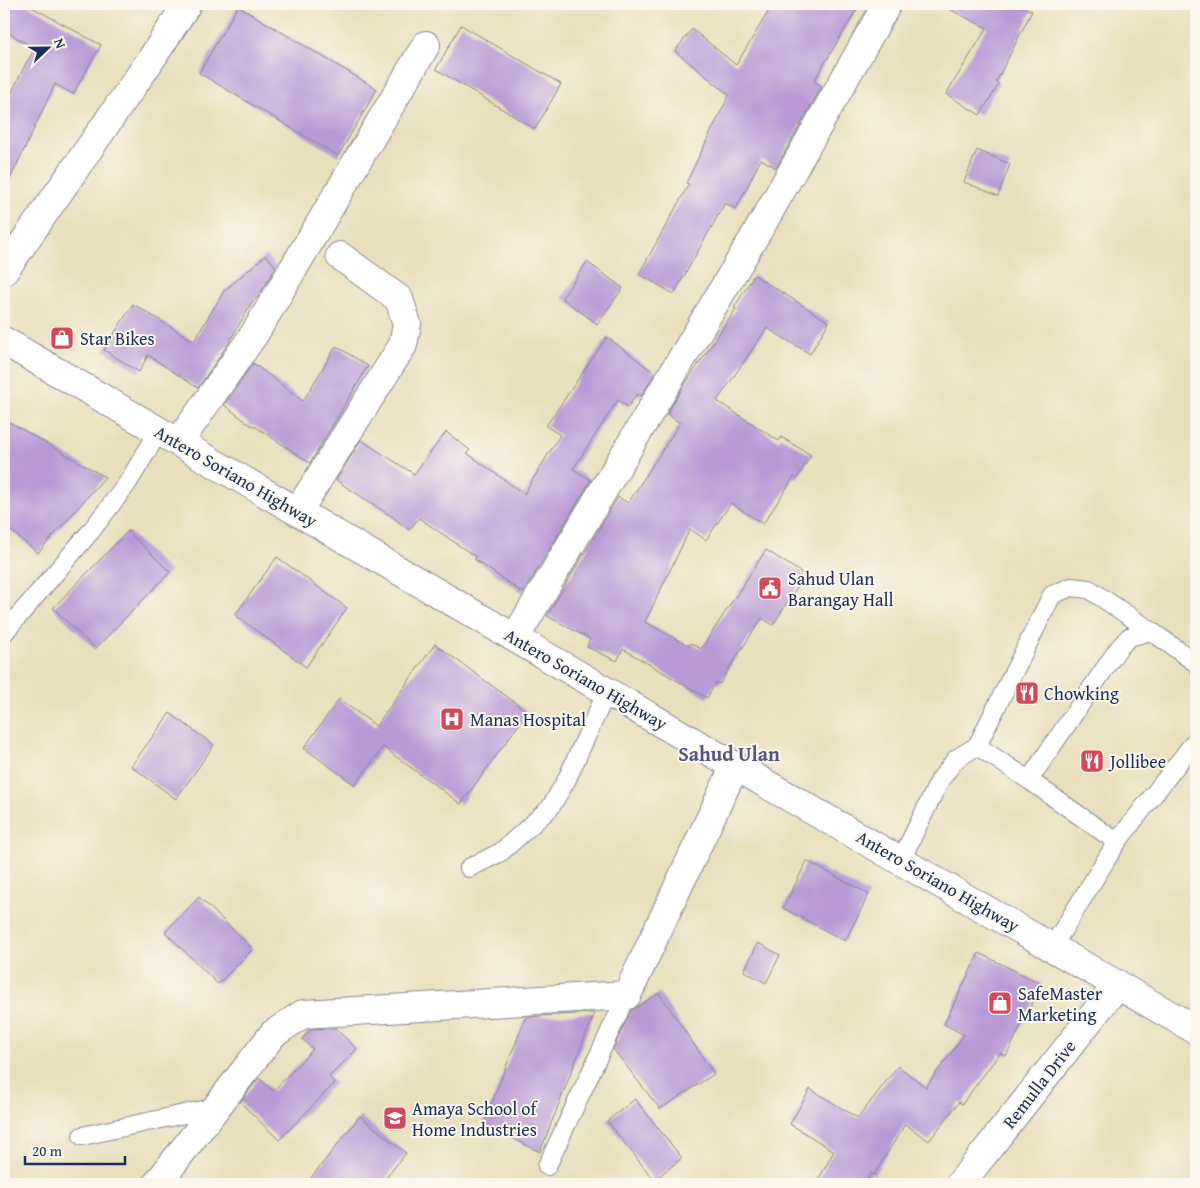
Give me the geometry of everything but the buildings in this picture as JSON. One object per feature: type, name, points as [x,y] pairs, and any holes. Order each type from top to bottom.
[{"type":"street","points":[[4,271],[152,58],[187,4]]},
{"type":"street","points":[[515,638],[760,228],[888,4]]},
{"type":"street","points":[[169,437],[255,333],[426,45]]},
{"type":"street","points":[[298,512],[403,344],[407,324],[399,299],[340,256]]},
{"type":"street","name":"Antero Soriano Highway","points":[[4,341],[735,766],[1053,946],[1196,1030]]},
{"type":"street","points":[[157,1184],[273,1034],[303,1014],[627,994],[735,766]]},
{"type":"street","name":"Remulla Drive","points":[[960,1184],[1118,984]]},
{"type":"lane","points":[[4,633],[91,531],[127,484],[169,437]]},
{"type":"lane","points":[[901,860],[940,780],[956,759],[977,746],[1052,595],[1071,586],[1089,589],[1196,664]]},
{"type":"lane","points":[[1029,780],[1118,649],[1129,638],[1150,631]]},
{"type":"lane","points":[[469,868],[501,852],[550,808],[566,781],[607,691]]},
{"type":"lane","points":[[1053,946],[1117,842],[1196,740]]},
{"type":"lane","points":[[977,746],[1117,842]]},
{"type":"lane","points":[[546,1166],[627,994]]},
{"type":"lane","points":[[82,1136],[218,1107]]},
{"type":"place","name":"Star Bikes","points":[[62,338]]},
{"type":"place","name":"Sahud Ulan Barangay Hall","points":[[770,588]]},
{"type":"place","name":"Chowking","points":[[1027,693]]},
{"type":"place","name":"Manas Hospital","points":[[452,719]]},
{"type":"place","name":"Jollibee","points":[[1092,761]]},
{"type":"place","name":"SafeMaster Marketing","points":[[1000,1003]]},
{"type":"place","name":"Amaya School of Home Industries","points":[[395,1118]]},
{"type":"district","name":"Sahud Ulan","points":[[729,753]]}]
